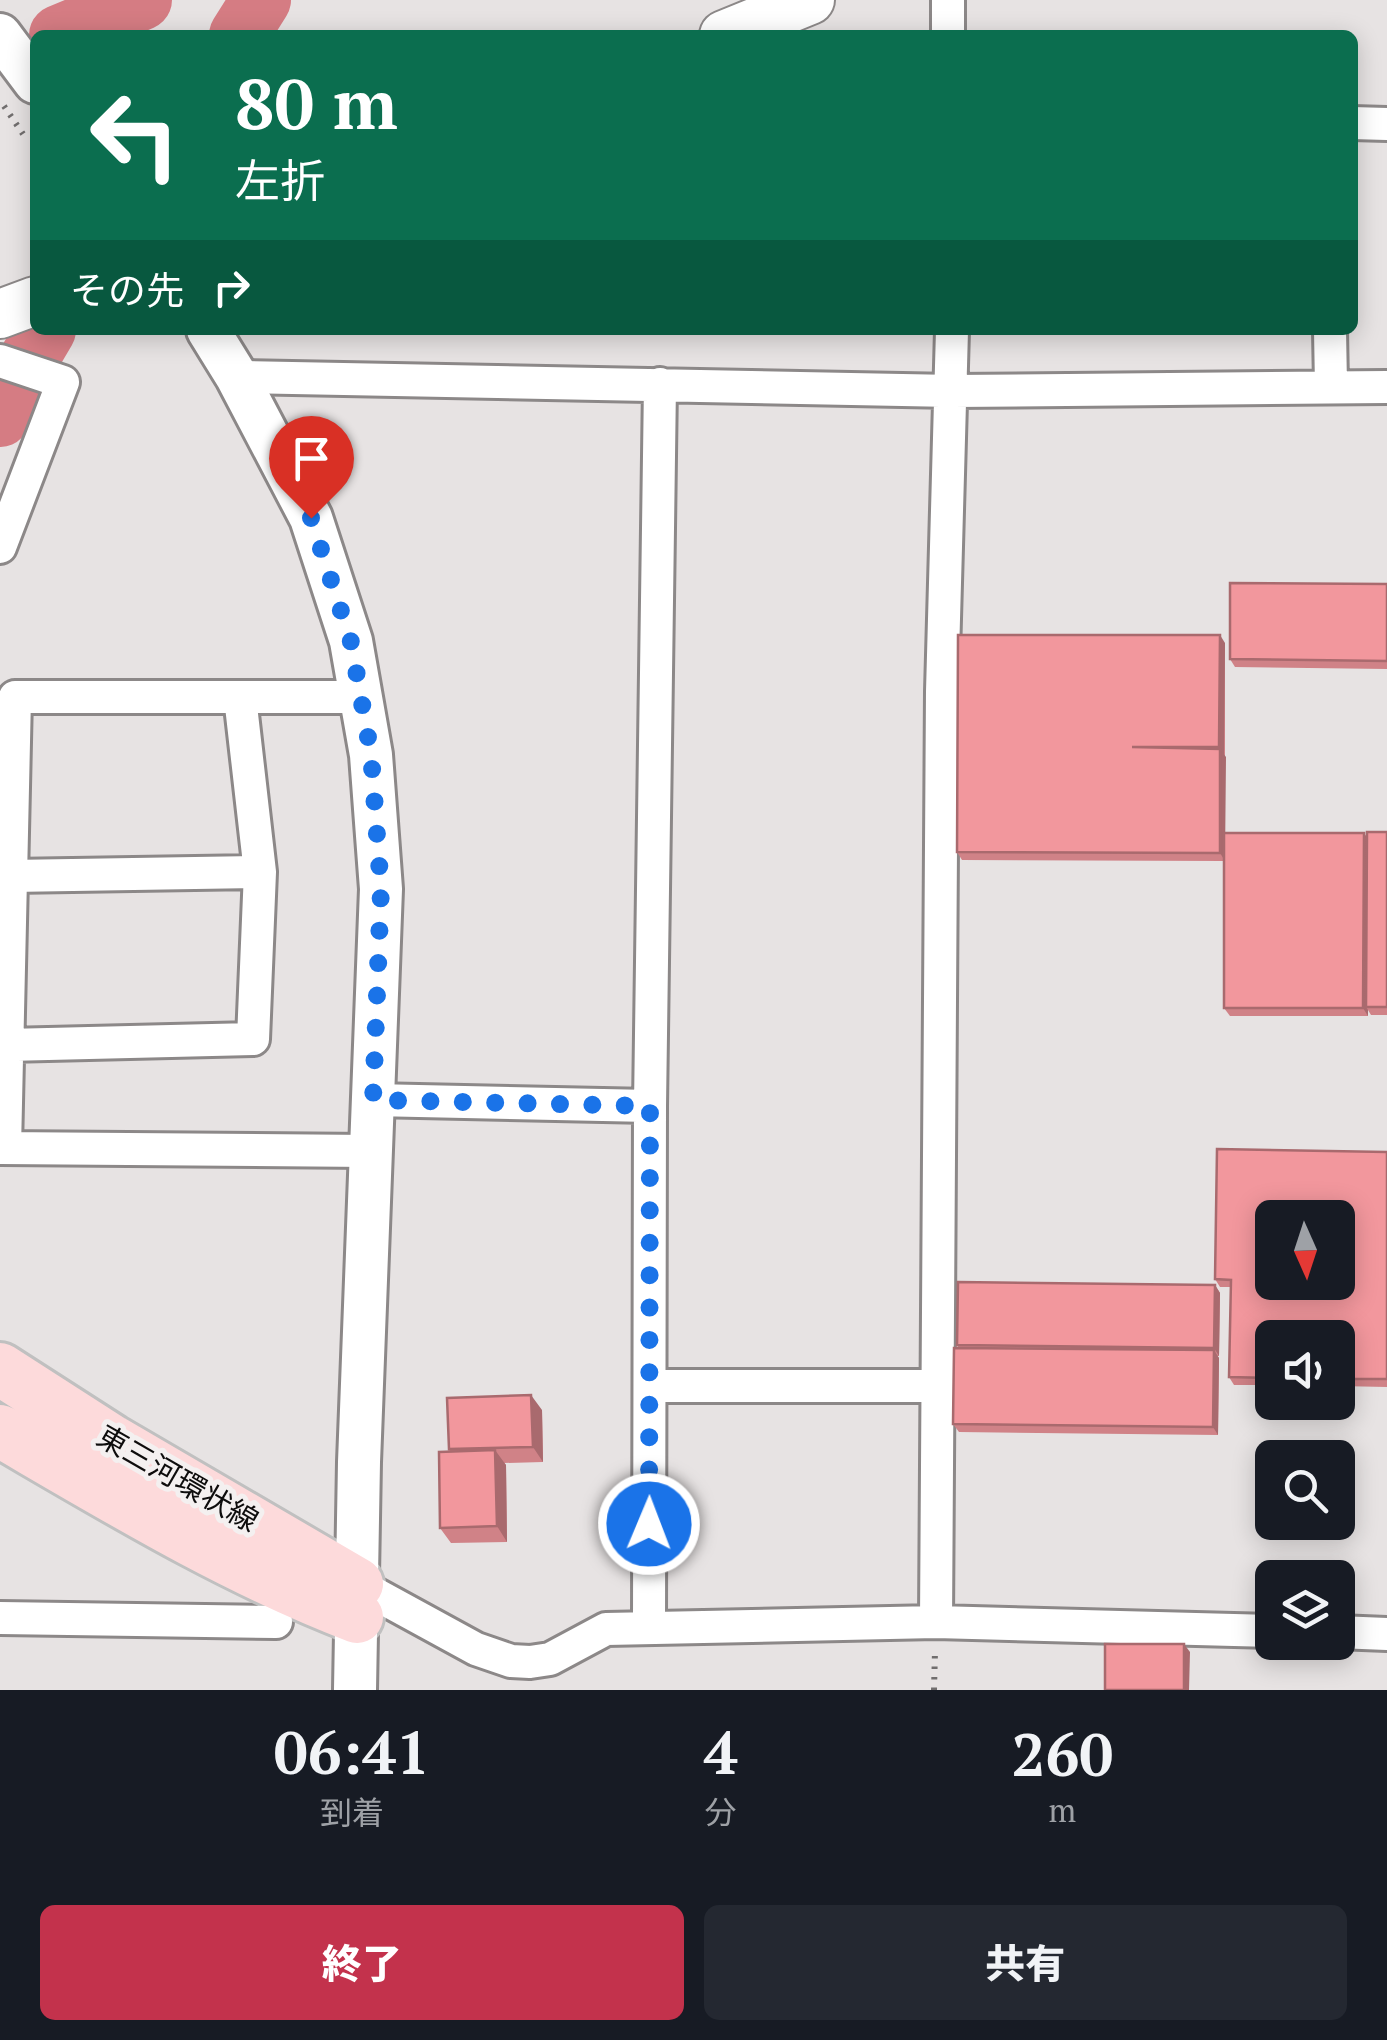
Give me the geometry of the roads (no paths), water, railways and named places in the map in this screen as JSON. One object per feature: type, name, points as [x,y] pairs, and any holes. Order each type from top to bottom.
[{"type":"main road","points":[[736,30],[810,0]]},
{"type":"main road","name":"東三河環状線","points":[[0,1370],[357,1600]]},
{"type":"main road","name":"東三河環状線","points":[[0,1430],[232,1562],[296,1593],[357,1600]]},
{"type":"street","points":[[948,0],[948,30]]},
{"type":"street","points":[[0,35],[30,75]]},
{"type":"street","points":[[1358,123],[1387,124]]},
{"type":"street","points":[[211,335],[311,518],[351,642],[371,754],[381,889],[356,1690]]},
{"type":"street","points":[[936,1622],[942,691],[952,335]]},
{"type":"street","points":[[1330,335],[1331,386]]},
{"type":"street","points":[[0,360],[63,382],[0,547]]},
{"type":"street","points":[[237,377],[952,391],[1387,387]]},
{"type":"street","points":[[648,1627],[650,1106],[660,384]]},
{"type":"street","points":[[362,697],[15,697],[2,1148],[371,1152]]},
{"type":"street","points":[[7,1044],[253,1039],[260,872],[240,697]]},
{"type":"street","points":[[11,876],[260,872]]},
{"type":"street","points":[[373,1100],[650,1106]]},
{"type":"street","points":[[650,1386],[936,1386]]},
{"type":"street","points":[[357,1600],[476,1649],[511,1661],[530,1662],[550,1659],[606,1629],[648,1627],[936,1622],[1255,1630]]},
{"type":"street","points":[[0,1618],[276,1622]]},
{"type":"street","points":[[1355,1633],[1387,1634]]},
{"type":"waterway","points":[[71,30],[142,0]]},
{"type":"waterway","points":[[242,30],[261,0]]},
{"type":"waterway","points":[[0,417],[10,391],[43,335]]}]
